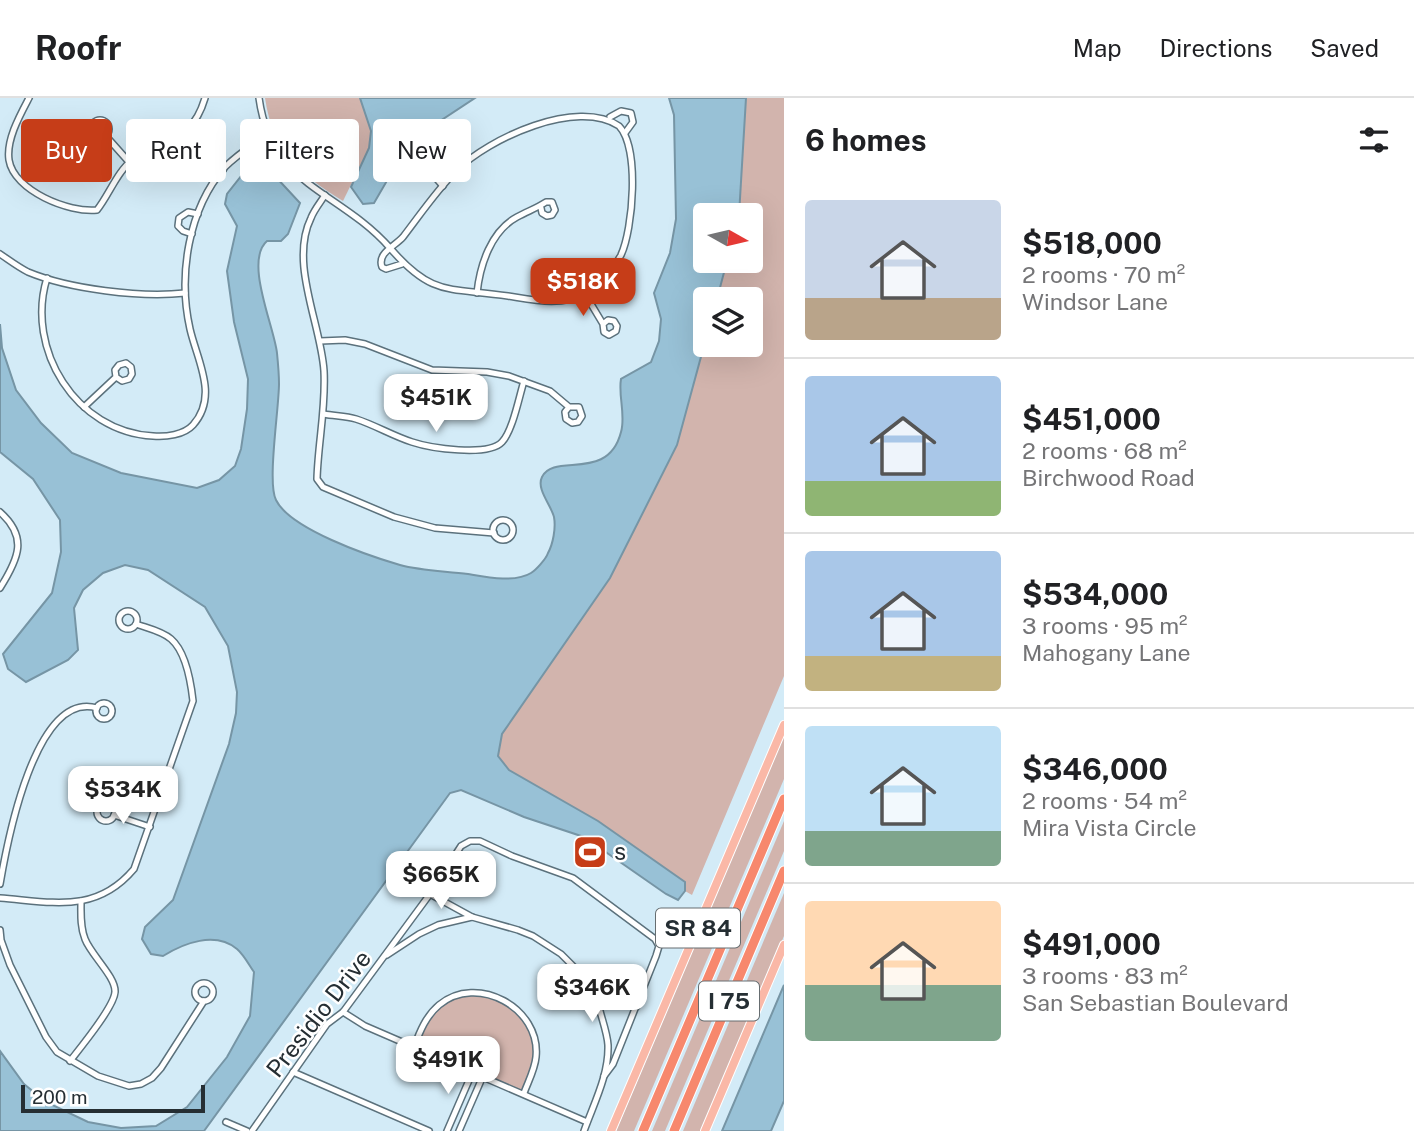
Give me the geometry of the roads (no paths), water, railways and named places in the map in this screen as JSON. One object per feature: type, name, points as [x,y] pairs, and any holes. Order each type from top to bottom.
[{"type":"highway","name":"I 75","points":[[643,1131],[784,799]]},
{"type":"highway","name":"I 75","points":[[674,1131],[784,872]]},
{"type":"main road","name":"SR 84","points":[[611,1131],[784,725]]},
{"type":"main road","points":[[705,1131],[784,945]]},
{"type":"street","points":[[29,98],[12,136],[9,159],[16,177],[35,192],[82,211],[97,210],[126,168]]},
{"type":"street","points":[[196,119],[205,98]]},
{"type":"street","points":[[259,98],[264,119]]},
{"type":"street","points":[[306,182],[355,216],[390,248],[402,264],[439,288],[542,301],[559,301],[585,294],[614,267],[626,240],[632,163],[625,133],[610,117],[592,111],[565,110]]},
{"type":"street","points":[[610,117],[621,111],[631,113],[633,122],[625,133]]},
{"type":"street","points":[[471,159],[508,131],[530,120],[557,112]]},
{"type":"street","points":[[112,143],[126,158]]},
{"type":"street","points":[[226,167],[240,154]]},
{"type":"street","points":[[47,278],[41,325],[52,365],[62,383],[84,407],[104,422],[148,436],[179,433],[193,424],[203,407],[206,393],[206,380],[190,328],[185,293],[192,234],[198,214],[216,182]]},
{"type":"street","points":[[440,182],[443,186]]},
{"type":"street","points":[[402,264],[391,269],[382,267],[382,256],[403,237],[446,182]]},
{"type":"street","points":[[325,195],[310,220],[304,242],[303,269],[320,341],[324,373],[324,414],[317,479],[323,487],[404,520],[435,528],[494,533]]},
{"type":"street","points":[[477,293],[479,271],[489,248],[504,227],[516,217],[541,208]]},
{"type":"street","points":[[192,234],[178,226],[178,218],[188,212],[198,214]]},
{"type":"street","points":[[0,254],[26,271],[107,291],[154,295],[185,293]]},
{"type":"street","points":[[585,294],[603,324]]},
{"type":"street","points":[[320,341],[345,340],[365,344],[432,370],[486,372],[524,381],[550,391],[569,407]]},
{"type":"street","points":[[84,407],[116,377]]},
{"type":"street","points":[[324,414],[356,419],[415,443],[480,450],[495,447],[502,441],[524,381]]},
{"type":"street","points":[[0,512],[14,525],[19,542],[0,588]]},
{"type":"street","points":[[0,898],[81,901],[102,896],[120,885],[134,869],[193,701],[180,651],[172,640],[136,624]]},
{"type":"street","points":[[0,884],[14,818],[47,731],[64,714],[79,707],[97,708]]},
{"type":"street","points":[[114,815],[150,827]]},
{"type":"street","name":"Presidio Drive","points":[[249,1131],[327,1024],[343,1012],[387,955],[461,846],[470,841],[480,841],[512,856],[573,878],[655,939],[659,946],[613,1064],[604,1076]]},
{"type":"street","points":[[430,894],[472,918],[533,936],[561,954],[578,971],[598,985],[637,1006]]},
{"type":"street","points":[[70,1061],[110,1005],[115,989],[113,980],[84,937],[81,901]]},
{"type":"street","points":[[387,955],[438,925],[472,918]]},
{"type":"street","points":[[406,928],[419,934]]},
{"type":"street","points":[[0,930],[10,965],[46,1037],[57,1052],[98,1076],[129,1086],[152,1078],[204,1001]]},
{"type":"street","name":"Presidio Drive","points":[[584,1131],[606,1069],[608,1043],[603,1013],[597,997],[598,985]]},
{"type":"street","points":[[414,1047],[427,1018],[440,1004],[452,997],[480,993],[500,999],[518,1010],[529,1024],[536,1047],[533,1071],[523,1093]]},
{"type":"street","points":[[343,1012],[365,1026],[587,1122]]},
{"type":"street","points":[[608,1043],[621,1042]]},
{"type":"street","points":[[293,1072],[429,1131]]},
{"type":"street","points":[[447,1131],[473,1072]]},
{"type":"street","points":[[459,1131],[483,1076]]},
{"type":"street","points":[[226,1122],[249,1131]]},
{"type":"water","points":[[360,98],[475,98],[443,119],[373,119],[373,182],[386,182],[374,203],[363,204],[351,187],[353,182],[359,182],[359,170],[369,148],[371,131]]},
{"type":"water","points":[[669,98],[746,98],[740,203],[693,203],[693,273],[724,273],[720,287],[693,287],[693,357],[701,357],[677,445],[610,578],[502,734],[498,756],[509,770],[598,821],[685,882],[685,891],[678,900],[584,837],[524,817],[461,790],[450,793],[204,1131],[0,1131],[0,1051],[24,1084],[46,1102],[88,1122],[121,1128],[156,1126],[187,1107],[227,1057],[250,1016],[254,972],[237,949],[219,941],[190,943],[163,956],[151,954],[142,939],[145,927],[173,900],[229,744],[236,713],[237,692],[228,646],[205,607],[148,570],[125,565],[103,573],[83,590],[74,608],[78,650],[68,660],[26,682],[8,669],[3,654],[52,593],[61,552],[60,520],[33,479],[0,452],[0,324],[2,348],[16,390],[41,423],[72,453],[121,473],[197,488],[219,480],[235,466],[241,449],[248,379],[234,322],[227,271],[237,226],[225,204],[227,194],[240,177],[240,182],[280,182],[300,203],[288,234],[281,241],[267,241],[261,250],[258,263],[262,294],[277,353],[279,395],[273,478],[276,500],[284,511],[313,531],[400,565],[492,578],[524,576],[541,564],[554,536],[554,517],[542,492],[542,477],[548,470],[558,467],[593,462],[605,457],[614,448],[622,426],[621,379],[651,362],[659,341],[661,319],[654,293],[670,253],[676,219],[674,115]]},
{"type":"water","points":[[784,985],[784,1101],[771,1131],[722,1131]]},
{"type":"place","name":"s","points":[[590,852]]}]
